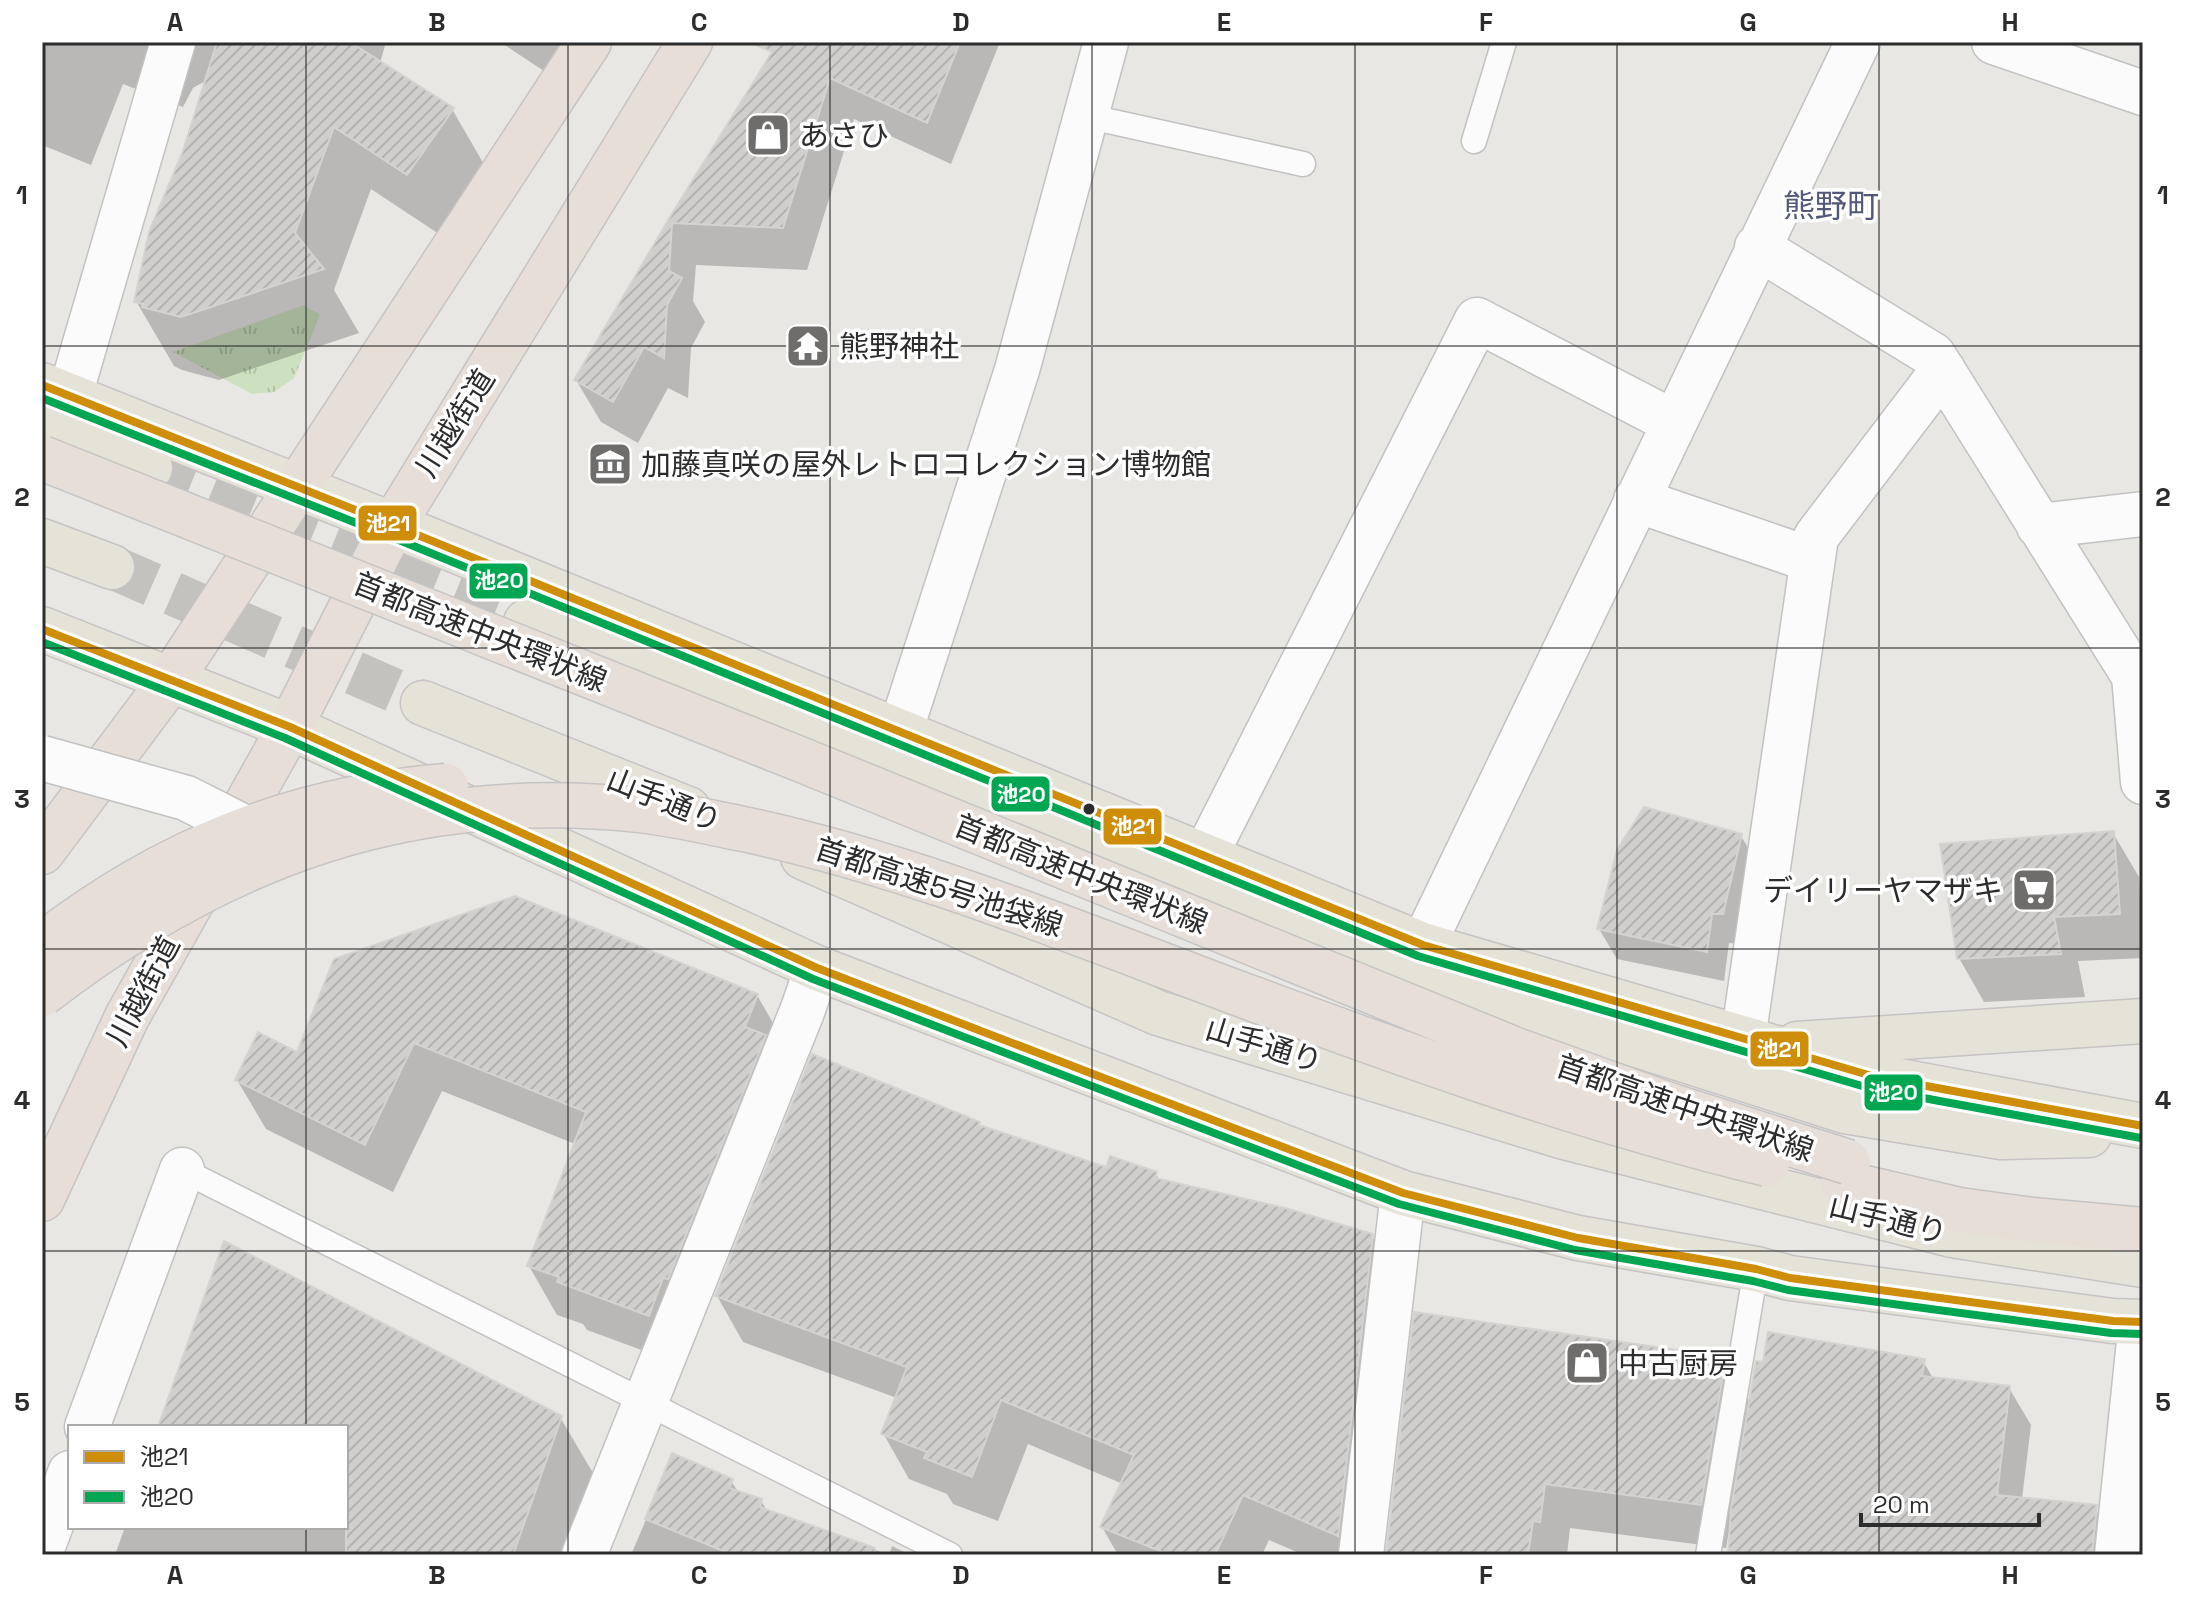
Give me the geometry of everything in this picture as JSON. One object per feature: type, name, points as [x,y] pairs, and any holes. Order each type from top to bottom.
[{"type":"highway","points":[[42,852],[170,681],[589,42]]},
{"type":"highway","name":"川越街道","points":[[42,1199],[127,1017],[290,727],[393,525],[690,42]]},
{"type":"highway","name":"首都高速中央環状線","points":[[42,458],[797,758],[1516,1050],[1845,1173],[1959,1210],[2143,1230]]},
{"type":"highway","name":"首都高速中央環状線","points":[[42,481],[1511,1065],[1692,1134],[1845,1173],[1898,1176],[1961,1189],[2143,1209]]},
{"type":"highway","name":"首都高速5号池袋線","points":[[42,945],[100,902],[144,875],[258,823],[309,808],[397,790],[462,785],[538,781],[646,787],[782,813],[863,838],[1582,1096],[1845,1173]]},
{"type":"highway","name":"首都高速5号池袋線","points":[[42,994],[82,963],[160,912],[216,882],[318,841],[376,826],[464,810],[532,806],[639,810],[725,825],[857,857],[1072,930],[1362,1040],[1667,1140],[1845,1173]]},
{"type":"highway","points":[[42,1125],[127,1017]]},
{"type":"main road","points":[[51,402],[150,468]]},
{"type":"main road","points":[[51,402],[393,525],[1423,945],[1872,1076],[2143,1126]]},
{"type":"main road","points":[[42,541],[112,567]]},
{"type":"main road","points":[[526,622],[1421,976],[1845,1111],[2001,1137],[2143,1134]]},
{"type":"main road","points":[[42,629],[290,727],[817,968],[1403,1193],[1578,1238],[1756,1269],[1790,1278],[2113,1321],[2142,1322]]},
{"type":"main road","name":"山手通り","points":[[423,703],[774,844],[1158,1013],[1564,1137],[1952,1235],[2143,1265]]},
{"type":"main road","points":[[1754,1042],[2143,1021]]},
{"type":"street","points":[[51,402],[173,42]]},
{"type":"street","points":[[900,732],[1017,370],[1106,42]]},
{"type":"street","points":[[1423,945],[1858,42]]},
{"type":"street","points":[[1994,42],[2143,93]]},
{"type":"street","points":[[1757,247],[1933,355],[2134,676],[2143,782]]},
{"type":"street","points":[[1205,856],[1477,320],[1673,422]]},
{"type":"street","points":[[1754,1042],[1816,537],[1943,370]]},
{"type":"street","points":[[1636,500],[1812,560]]},
{"type":"street","points":[[2039,526],[2143,514]]},
{"type":"street","points":[[42,758],[186,798],[311,862]]},
{"type":"street","points":[[584,1555],[798,1023],[817,968]]},
{"type":"street","points":[[88,1425],[182,1170]]},
{"type":"street","points":[[1361,1555],[1403,1193]]},
{"type":"street","points":[[2117,1555],[2142,1322]]},
{"type":"street","points":[[42,1549],[68,1478]]},
{"type":"lane","points":[[1474,141],[1504,42]]},
{"type":"lane","points":[[1086,116],[1303,164]]},
{"type":"lane","points":[[182,1170],[950,1555]]},
{"type":"lane","points":[[1708,1555],[1756,1269]]},
{"type":"green space","points":[[304,305],[320,315],[294,378],[274,392],[252,394],[173,352]]},
{"type":"building","points":[[217,42],[350,42],[454,108],[407,175],[334,127],[295,233],[324,269],[181,317],[134,302],[149,232],[183,151]]},
{"type":"building","points":[[749,42],[960,42],[927,123],[830,78],[783,228],[672,223],[669,271],[682,278],[667,305],[664,358],[644,347],[613,402],[574,380],[772,52]]},
{"type":"building","points":[[1644,807],[1742,834],[1723,914],[1712,914],[1707,952],[1597,929],[1617,850]]},
{"type":"building","points":[[2114,831],[2120,914],[2054,917],[2061,954],[1957,959],[1940,844]]},
{"type":"building","points":[[515,896],[758,994],[745,1027],[766,1035],[668,1279],[663,1278],[649,1316],[557,1282],[559,1277],[527,1266],[586,1112],[414,1043],[365,1145],[235,1080],[258,1032],[297,1052],[334,959]]},
{"type":"building","points":[[812,1054],[980,1122],[979,1125],[1106,1167],[1110,1156],[1157,1172],[1155,1178],[1285,1208],[1373,1234],[1338,1536],[1243,1495],[1215,1555],[1170,1555],[1100,1527],[1134,1455],[1001,1400],[972,1477],[924,1458],[927,1452],[881,1434],[907,1367],[715,1296]]},
{"type":"building","points":[[224,1241],[562,1416],[513,1555],[346,1555],[348,1425],[159,1425]]},
{"type":"building","points":[[1414,1312],[1726,1357],[1701,1505],[1545,1484],[1540,1522],[1533,1521],[1528,1555],[1386,1555]]},
{"type":"building","points":[[1768,1332],[1925,1359],[1922,1376],[2010,1386],[1997,1495],[2097,1505],[2092,1555],[1728,1555],[1731,1509],[1756,1361],[1763,1362]]},
{"type":"building","points":[[672,1453],[733,1479],[729,1488],[762,1499],[760,1507],[875,1548],[874,1555],[733,1555],[645,1519]]},
{"type":"tunnel","points":[[150,468],[526,622]]},
{"type":"tunnel","points":[[112,567],[423,703]]},
{"type":"transit line","name":"池21","points":[[42,385],[1423,945],[1872,1076],[2143,1126]]},
{"type":"transit line","name":"池20","points":[[42,398],[389,536],[1418,956],[1869,1088],[2141,1138]]},
{"type":"transit line","name":"池21","points":[[42,629],[290,727],[817,968],[1403,1193],[1578,1238],[1756,1269],[1790,1278],[2113,1321],[2143,1322]]},
{"type":"transit line","name":"池20","points":[[42,642],[285,738],[813,979],[1399,1204],[1575,1250],[1788,1290],[2111,1333],[2143,1334]]},
{"type":"place","name":"あさひ","points":[[768,135]]},
{"type":"place","name":"熊野神社","points":[[808,346]]},
{"type":"place","name":"加藤真咲の屋外レトロコレクション博物館","points":[[610,464]]},
{"type":"place","name":"デイリーヤマザキ","points":[[2034,890]]},
{"type":"place","name":"中古厨房","points":[[1587,1363]]},
{"type":"district","name":"熊野町","points":[[1831,206]]}]
